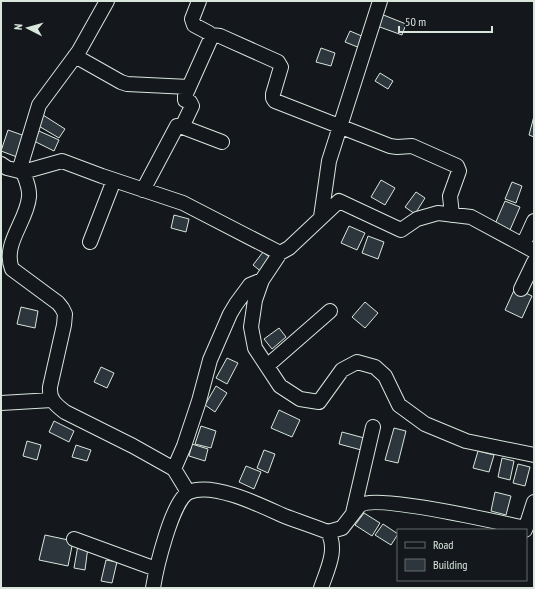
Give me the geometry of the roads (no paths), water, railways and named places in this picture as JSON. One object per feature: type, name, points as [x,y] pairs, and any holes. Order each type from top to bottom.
[{"type":"street","points":[[107,1],[75,56],[39,105],[21,172],[28,185],[29,199],[12,244],[9,262],[12,269],[58,303],[64,314],[64,324],[50,387],[52,400],[57,406],[66,412],[133,446],[174,470],[188,492]]},
{"type":"street","points":[[198,1],[192,19],[194,26],[211,35],[220,36],[278,62],[281,67],[273,94],[275,101],[390,146],[397,148],[412,146],[457,166],[459,172],[450,196],[452,215]]},
{"type":"street","points":[[321,217],[329,161],[380,1]]},
{"type":"street","points":[[182,127],[192,106],[184,98],[211,35]]},
{"type":"street","points":[[75,56],[127,84],[189,87]]},
{"type":"street","points":[[143,190],[176,128],[180,126],[222,142]]},
{"type":"street","points":[[1,164],[7,168],[21,172],[62,161],[143,190],[183,202],[280,253]]},
{"type":"street","points":[[90,242],[114,180]]},
{"type":"street","points":[[534,221],[528,248],[471,218],[438,213],[417,219],[401,230],[339,201],[289,248],[280,253],[262,280],[255,300],[251,327],[255,348],[280,386],[300,399],[319,402],[342,370],[357,362],[375,367],[385,376],[399,404],[425,424],[466,440],[534,455]]},
{"type":"street","points":[[521,288],[534,262]]},
{"type":"street","points":[[174,470],[200,401],[210,360],[230,314],[250,285],[262,280]]},
{"type":"street","points":[[267,366],[330,311]]},
{"type":"street","points":[[1,403],[52,400]]},
{"type":"street","points":[[352,515],[373,426]]},
{"type":"street","points":[[153,588],[156,569],[173,516],[180,500],[188,492],[202,490],[215,491],[249,500],[282,515],[328,532],[342,528],[362,504],[382,503],[529,523],[534,502]]},
{"type":"street","points":[[321,588],[330,562],[333,543],[328,532]]},
{"type":"street","points":[[74,539],[156,569]]}]
